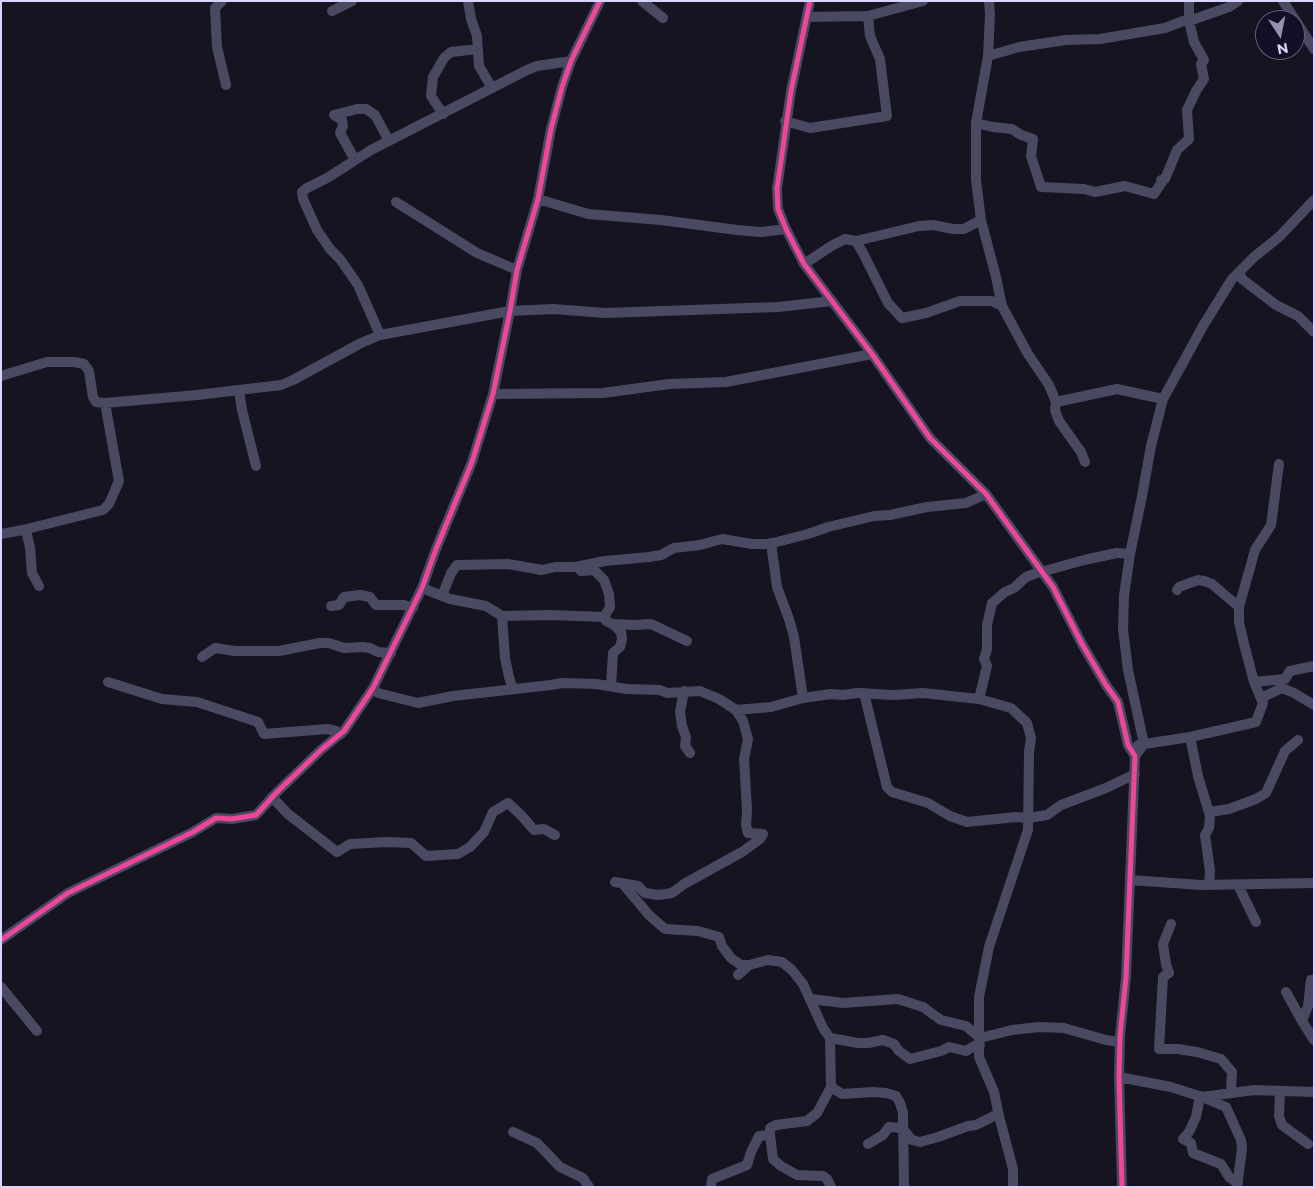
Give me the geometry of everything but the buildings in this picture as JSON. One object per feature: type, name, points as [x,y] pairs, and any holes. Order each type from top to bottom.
[{"type":"street","points":[[222,1],[215,8],[217,47],[226,85]]},
{"type":"street","points":[[332,11],[352,1]]},
{"type":"street","points":[[468,1],[470,19],[475,29],[481,71],[492,88]]},
{"type":"street","points":[[1,940],[68,893],[193,832],[216,818],[232,819],[256,815],[322,749],[341,734],[373,688],[422,588],[472,462],[492,394],[517,270],[538,199],[551,129],[571,62],[600,1]]},
{"type":"street","points":[[642,1],[663,18]]},
{"type":"street","points":[[810,1],[785,121],[776,197],[778,209],[786,229],[804,264],[872,354],[930,438],[986,494],[1053,587],[1082,644],[1118,702],[1128,745],[1135,756],[1126,977],[1120,1042],[1122,1187]]},
{"type":"street","points":[[807,17],[868,16],[923,1]]},
{"type":"street","points":[[989,1],[988,56],[976,123],[976,180],[981,220],[1002,306],[1028,354],[1049,385],[1056,402],[1055,410],[1059,421],[1081,452],[1085,462]]},
{"type":"street","points":[[976,123],[1012,129],[1032,139],[1031,156],[1041,187],[1084,189],[1095,192],[1125,186],[1154,194],[1162,182],[1161,180],[1165,178],[1177,150],[1189,139],[1186,110],[1204,80],[1201,64],[1204,60],[1194,42],[1189,22],[1189,1]]},
{"type":"street","points":[[988,56],[1019,46],[1066,40],[1100,39],[1166,28],[1183,21],[1189,22],[1228,7],[1238,1]]},
{"type":"street","points":[[1283,1],[1314,49]]},
{"type":"street","points":[[785,121],[810,128],[887,116],[880,59],[870,36],[868,16]]},
{"type":"street","points":[[443,114],[431,96],[433,77],[444,58],[451,52],[478,49]]},
{"type":"street","points":[[380,335],[358,285],[322,236],[302,199],[302,192],[388,141],[537,66],[571,62]]},
{"type":"street","points":[[355,160],[340,133],[343,126],[342,120],[334,115],[357,109],[366,109],[375,115],[388,141]]},
{"type":"street","points":[[538,199],[588,214],[661,220],[761,232],[786,229]]},
{"type":"street","points":[[1135,756],[1144,744],[1128,670],[1123,629],[1124,596],[1130,554],[1151,446],[1163,399],[1202,326],[1232,279],[1254,257],[1279,237],[1314,200]]},
{"type":"street","points":[[396,202],[477,253],[517,270]]},
{"type":"street","points":[[804,264],[833,244],[845,239],[856,241],[919,226],[933,225],[953,229],[964,228],[981,220]]},
{"type":"street","points":[[856,241],[888,303],[902,318],[926,313],[960,301],[992,301],[1002,306]]},
{"type":"street","points":[[1239,272],[1242,279],[1276,305],[1298,316],[1314,332]]},
{"type":"street","points":[[992,301],[999,292]]},
{"type":"street","points":[[1,376],[48,362],[74,362],[84,364],[89,371],[93,397],[96,402],[106,403],[197,395],[281,384],[293,380],[361,343],[380,335],[510,311],[553,309],[614,313],[778,307],[832,301]]},
{"type":"street","points":[[492,394],[604,394],[669,384],[726,382],[872,354]]},
{"type":"street","points":[[1056,402],[1117,389],[1163,399]]},
{"type":"street","points":[[240,390],[242,410],[256,466]]},
{"type":"street","points":[[1,534],[26,530],[103,510],[109,504],[119,482],[106,403]]},
{"type":"street","points":[[1128,745],[1190,737],[1256,722],[1263,703],[1254,682],[1239,622],[1239,607],[1255,550],[1271,526],[1279,464]]},
{"type":"street","points":[[542,570],[649,557],[674,548],[700,545],[722,539],[752,544],[771,543],[874,516],[966,503],[986,494]]},
{"type":"street","points":[[26,530],[32,573],[39,586]]},
{"type":"street","points":[[771,543],[777,587],[794,637],[803,698]]},
{"type":"street","points":[[979,699],[987,666],[984,659],[988,649],[987,625],[992,603],[1026,577],[1084,560],[1117,553],[1130,554]]},
{"type":"street","points":[[442,596],[451,573],[457,564],[508,564],[560,572],[594,570],[604,580],[609,594],[610,607],[604,617]]},
{"type":"street","points":[[1177,590],[1179,587],[1198,580],[1204,581],[1212,584],[1239,607]]},
{"type":"street","points":[[422,588],[450,599],[486,606],[502,616],[604,617]]},
{"type":"street","points":[[331,606],[339,604],[344,597],[360,595],[370,597],[376,605],[413,608]]},
{"type":"street","points":[[502,616],[505,658],[513,689]]},
{"type":"street","points":[[604,617],[606,621],[614,624],[651,624],[688,641]]},
{"type":"street","points":[[611,686],[613,653],[620,647],[622,639],[621,632],[614,624]]},
{"type":"street","points":[[202,657],[215,648],[235,651],[279,651],[320,643],[329,643],[344,648],[363,647],[378,652],[391,652]]},
{"type":"street","points":[[1254,682],[1285,679],[1290,671],[1314,666]]},
{"type":"street","points":[[108,682],[162,699],[197,702],[258,722],[264,734],[327,729],[341,734]]},
{"type":"street","points":[[373,688],[378,693],[418,703],[453,696],[551,686],[562,683],[660,690],[667,693],[700,692],[719,699],[736,710],[743,721],[748,739],[744,759],[748,810],[746,824],[748,833],[763,834],[760,839],[742,852],[684,884],[672,893],[658,895],[645,893],[638,886],[619,883],[665,929],[698,932],[719,937],[722,946],[731,958],[741,965],[768,960],[782,962],[792,970],[803,984],[823,1028],[830,1038],[831,1087],[813,1117],[807,1121],[776,1125],[770,1128],[773,1159],[797,1175],[823,1176],[831,1187]]},
{"type":"street","points":[[1261,698],[1282,688],[1314,705]]},
{"type":"street","points":[[684,691],[680,712],[686,737],[684,746],[690,753]]},
{"type":"street","points":[[864,693],[887,787],[892,792],[928,803],[950,816],[966,822],[1047,815],[1061,805],[1106,788],[1135,774]]},
{"type":"street","points":[[736,710],[771,707],[820,694],[843,695],[864,693],[894,695],[923,693],[979,699],[1011,708],[1026,723],[1031,738],[1029,752],[1028,830],[988,947],[978,997],[980,1057],[994,1092],[1013,1169],[1013,1187]]},
{"type":"street","points":[[1190,737],[1198,776],[1209,812],[1209,828],[1205,835],[1210,870],[1209,885]]},
{"type":"street","points":[[1209,812],[1228,809],[1256,799],[1266,793],[1285,752],[1298,740]]},
{"type":"street","points":[[272,798],[288,814],[337,852],[350,844],[387,842],[410,843],[426,856],[458,854],[470,847],[484,832],[493,812],[508,803],[534,830],[544,829],[555,835]]},
{"type":"street","points":[[1130,880],[1209,885],[1314,884]]},
{"type":"street","points":[[1238,885],[1256,922]]},
{"type":"street","points":[[1171,924],[1163,944],[1169,973],[1163,977],[1159,1049],[1187,1050],[1220,1059],[1232,1072],[1231,1093]]},
{"type":"street","points":[[738,975],[749,965]]},
{"type":"street","points":[[1302,1021],[1308,1006],[1311,980],[1314,980]]},
{"type":"street","points":[[1,987],[37,1031]]},
{"type":"street","points":[[1286,992],[1314,1040]]},
{"type":"street","points":[[811,999],[843,1003],[898,999],[924,1007],[940,1020],[966,1026],[980,1042]]},
{"type":"street","points":[[830,1038],[858,1043],[883,1040],[894,1044],[910,1060],[949,1047],[966,1051],[980,1042],[1012,1030],[1039,1027],[1064,1028],[1120,1042]]},
{"type":"street","points":[[1119,1077],[1171,1087],[1226,1107],[1238,1134],[1242,1149],[1237,1185]]},
{"type":"street","points":[[831,1087],[842,1094],[873,1092],[896,1096],[903,1113],[902,1128],[905,1145],[904,1187]]},
{"type":"street","points":[[1201,1097],[1254,1090],[1314,1092]]},
{"type":"street","points":[[1280,1092],[1279,1116],[1282,1125],[1308,1144]]},
{"type":"street","points":[[1201,1097],[1196,1116],[1189,1132],[1183,1139],[1191,1143],[1194,1153],[1221,1164],[1229,1177],[1237,1185]]},
{"type":"street","points":[[902,1128],[912,1140],[927,1141],[968,1126],[976,1125],[998,1114]]},
{"type":"street","points":[[868,1144],[883,1135],[889,1128],[902,1128]]},
{"type":"street","points":[[513,1132],[537,1143],[560,1167],[583,1178],[589,1187]]},
{"type":"street","points":[[711,1187],[712,1179],[748,1164],[751,1152],[759,1136],[770,1135]]},
{"type":"cycle path","points":[[1,940],[68,893],[193,832],[216,818],[232,819],[256,815],[322,749],[344,731],[373,688],[422,588],[472,462],[493,394],[517,270],[538,199],[551,129],[562,87],[571,61],[600,1]]},
{"type":"cycle path","points":[[810,1],[791,91],[777,189],[778,209],[786,229],[804,264],[872,354],[930,438],[986,494],[1053,587],[1082,644],[1118,702],[1128,745],[1135,756],[1126,977],[1120,1036],[1119,1077],[1122,1187]]}]
